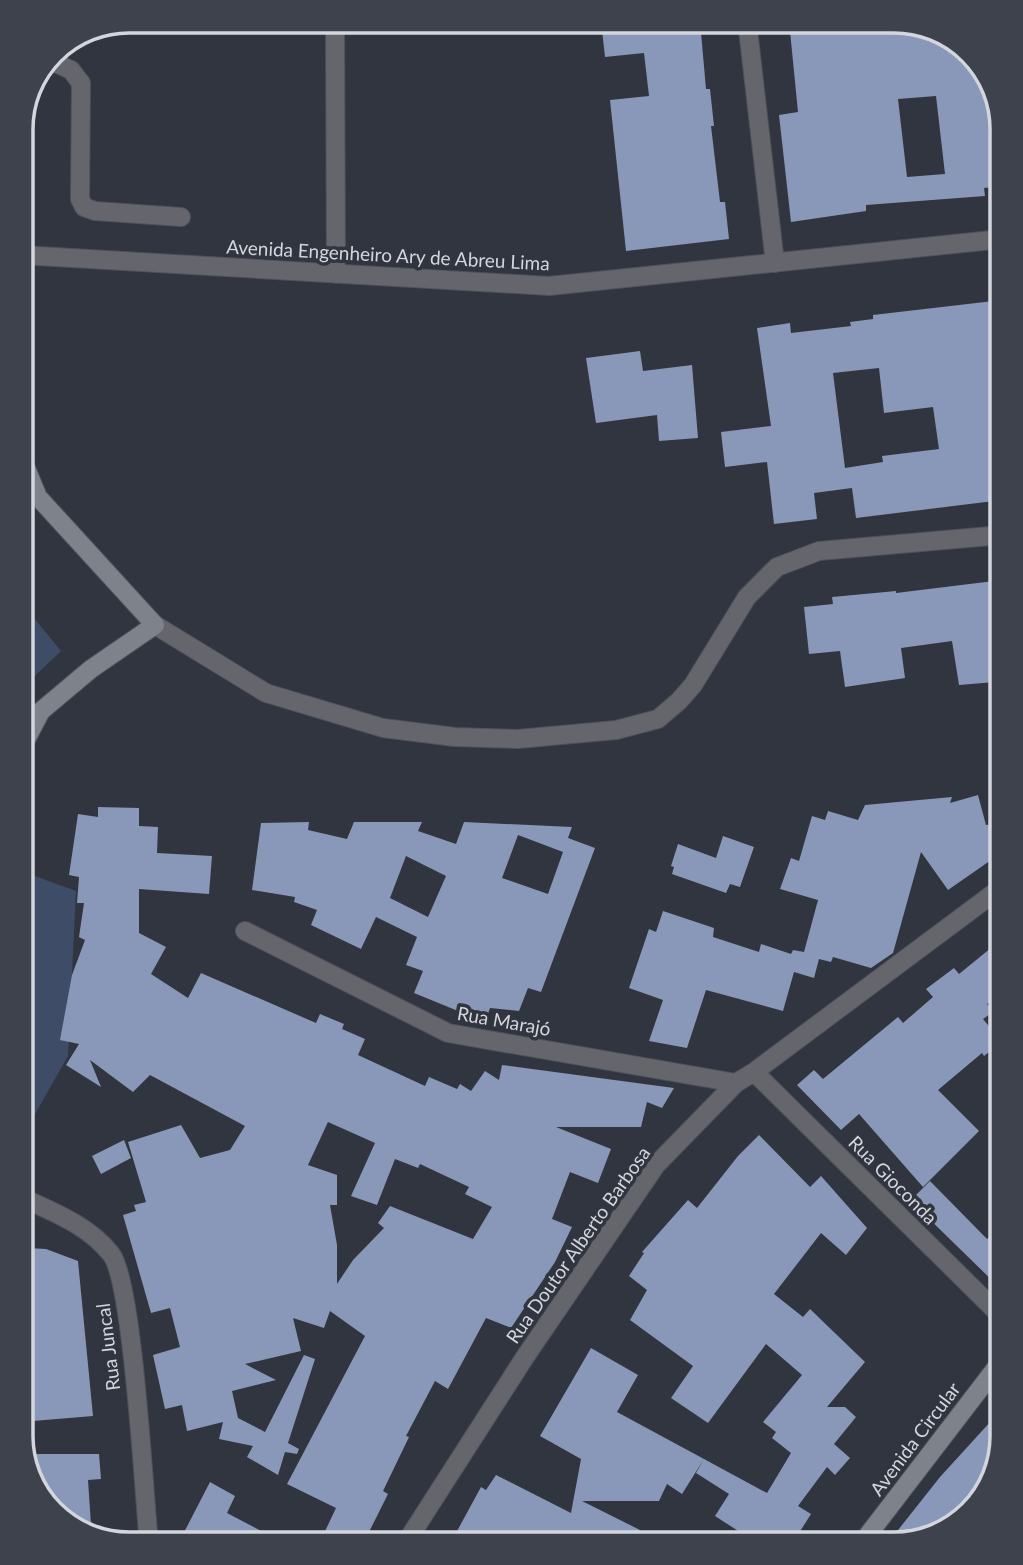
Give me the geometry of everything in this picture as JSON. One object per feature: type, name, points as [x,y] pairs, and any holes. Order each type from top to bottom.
[{"type":"street","points":[[335,33],[336,274]]},
{"type":"street","points":[[748,33],[775,263]]},
{"type":"street","points":[[59,65],[71,70],[81,83],[80,199],[85,207],[95,211],[181,217]]},
{"type":"street","name":"Avenida Engenheiro Ary de Abreu Lima","points":[[33,256],[550,286],[990,240]]},
{"type":"street","points":[[33,485],[38,497],[155,625],[266,693],[383,728],[455,737],[518,739],[616,730],[658,719],[693,685],[747,597],[777,567],[819,551],[990,536]]},
{"type":"street","points":[[33,726],[41,710],[91,669],[155,625]]},
{"type":"street","name":"Rua Doutor Alberto Barbosa","points":[[413,1532],[552,1317],[656,1165],[736,1083],[990,896]]},
{"type":"street","name":"Rua Marajó","points":[[245,931],[448,1033],[736,1083]]},
{"type":"street","name":"Rua Gioconda","points":[[754,1072],[990,1305]]},
{"type":"street","name":"Rua Juncal","points":[[33,1203],[74,1222],[112,1255],[126,1306],[148,1532]]},
{"type":"street","name":"Avenida Circular","points":[[870,1532],[990,1376]]},
{"type":"shaded area","points":[[33,617],[61,651],[33,678]]},
{"type":"shaded area","points":[[33,875],[76,891],[68,1056],[33,1118]]},
{"type":"building","points":[[602,33],[701,33],[706,89],[710,89],[714,126],[711,126],[720,202],[725,202],[729,239],[626,251],[610,100],[649,96],[644,53],[605,57]]},
{"type":"building","points":[[790,33],[900,33],[925,38],[957,57],[977,81],[982,92],[989,116],[990,187],[984,188],[985,196],[866,205],[866,211],[791,222],[779,115],[798,112]],"holes":[[[936,96],[945,174],[907,177],[898,99]]]},
{"type":"building","points":[[990,301],[990,501],[856,518],[852,488],[814,493],[817,519],[774,524],[767,462],[725,467],[721,432],[771,426],[757,328],[790,323],[791,333],[851,326],[850,322],[873,319],[873,315]],"holes":[[[879,368],[884,413],[933,407],[939,449],[882,456],[883,462],[845,468],[833,373]]]},
{"type":"building","points":[[640,351],[643,371],[692,365],[698,438],[659,441],[657,415],[596,423],[586,358]]},
{"type":"building","points":[[990,581],[990,682],[959,685],[952,641],[901,648],[905,678],[845,687],[840,651],[809,654],[804,607],[833,604],[832,597],[896,593]]},
{"type":"building","points":[[978,795],[986,825],[990,824],[990,861],[948,890],[921,852],[893,953],[871,968],[833,957],[831,962],[819,959],[814,978],[794,972],[783,1011],[706,990],[687,1048],[649,1041],[663,1000],[629,988],[649,929],[656,932],[663,911],[714,928],[713,937],[759,952],[761,944],[791,954],[793,950],[804,952],[818,900],[780,889],[791,858],[799,861],[812,816],[825,820],[828,811],[858,820],[865,805],[952,797],[950,803]]},
{"type":"building","points":[[98,807],[139,808],[139,826],[158,827],[157,853],[212,856],[209,894],[139,889],[139,933],[166,947],[151,974],[188,998],[201,973],[316,1023],[320,1014],[344,1024],[342,1029],[365,1039],[358,1055],[425,1086],[429,1077],[457,1089],[460,1084],[471,1091],[485,1071],[499,1080],[502,1065],[674,1088],[662,1108],[647,1102],[641,1127],[556,1127],[611,1149],[598,1183],[570,1172],[552,1219],[572,1227],[555,1262],[511,1328],[486,1318],[448,1389],[435,1381],[406,1436],[409,1437],[383,1491],[388,1494],[369,1532],[325,1532],[336,1508],[287,1484],[365,1336],[330,1311],[324,1328],[293,1318],[301,1351],[245,1364],[276,1380],[232,1391],[238,1418],[265,1432],[304,1355],[315,1359],[288,1443],[299,1449],[297,1454],[285,1452],[278,1475],[247,1457],[253,1446],[219,1439],[223,1422],[187,1431],[182,1405],[165,1409],[153,1355],[180,1347],[170,1308],[151,1313],[123,1215],[136,1211],[134,1205],[146,1202],[128,1142],[181,1125],[200,1158],[230,1150],[245,1126],[150,1075],[133,1092],[90,1060],[101,1087],[66,1065],[79,1044],[60,1040],[72,975],[85,940],[79,937],[84,903],[77,903],[79,877],[69,875],[78,814],[98,817]],"holes":[[[328,1122],[375,1143],[351,1196],[377,1205],[395,1159],[418,1168],[420,1164],[469,1187],[465,1194],[492,1207],[473,1239],[390,1206],[378,1223],[384,1228],[353,1260],[337,1284],[337,1245],[330,1205],[337,1205],[337,1175],[308,1165]]]},
{"type":"building","points":[[309,822],[308,830],[347,839],[354,822],[422,822],[418,831],[456,844],[464,822],[572,827],[568,838],[595,848],[541,992],[528,988],[519,1011],[490,1008],[485,1022],[414,993],[423,971],[406,965],[417,937],[376,917],[361,949],[311,925],[317,910],[294,902],[295,897],[252,890],[261,823]],"holes":[[[518,835],[563,852],[548,894],[502,878]],[[406,856],[446,876],[428,917],[390,898]]]},
{"type":"building","points":[[723,836],[754,847],[740,887],[730,884],[726,893],[672,874],[674,867],[671,866],[678,844],[716,858]]},
{"type":"building","points":[[990,949],[990,1002],[987,1004],[990,1014],[983,1019],[990,1027],[990,1051],[984,1056],[982,1053],[938,1090],[979,1131],[923,1187],[859,1114],[841,1130],[797,1085],[814,1070],[823,1079],[898,1017],[903,1023],[933,997],[926,989],[954,968],[959,974]]},
{"type":"building","points":[[759,1135],[810,1187],[821,1176],[867,1228],[846,1255],[821,1233],[774,1294],[803,1317],[810,1309],[865,1362],[827,1407],[845,1407],[856,1417],[834,1444],[850,1458],[835,1475],[827,1467],[798,1506],[811,1514],[800,1532],[740,1532],[715,1516],[729,1494],[696,1473],[704,1459],[767,1493],[791,1453],[772,1438],[776,1432],[763,1422],[802,1375],[766,1344],[708,1423],[671,1398],[693,1366],[630,1320],[647,1290],[629,1276],[644,1253],[642,1252],[688,1200],[697,1208],[738,1156]]},
{"type":"building","points":[[124,1140],[131,1158],[101,1174],[92,1156]]},
{"type":"building","points":[[930,1181],[987,1239],[990,1236],[990,1278],[918,1208],[922,1204],[914,1197]]},
{"type":"building","points":[[33,1248],[46,1249],[78,1261],[93,1416],[33,1421]]},
{"type":"building","points":[[591,1348],[638,1375],[617,1412],[704,1459],[682,1494],[667,1484],[659,1501],[582,1501],[640,1530],[639,1532],[457,1532],[481,1487],[486,1490],[496,1475],[571,1513],[581,1459],[540,1436]]},
{"type":"building","points":[[990,1422],[989,1449],[982,1473],[962,1504],[931,1524],[897,1532],[940,1477]]},
{"type":"building","points":[[35,1454],[99,1454],[101,1479],[88,1480],[91,1524],[76,1516],[53,1494],[41,1473]]},
{"type":"building","points":[[210,1482],[235,1496],[227,1513],[263,1532],[184,1532]]}]
